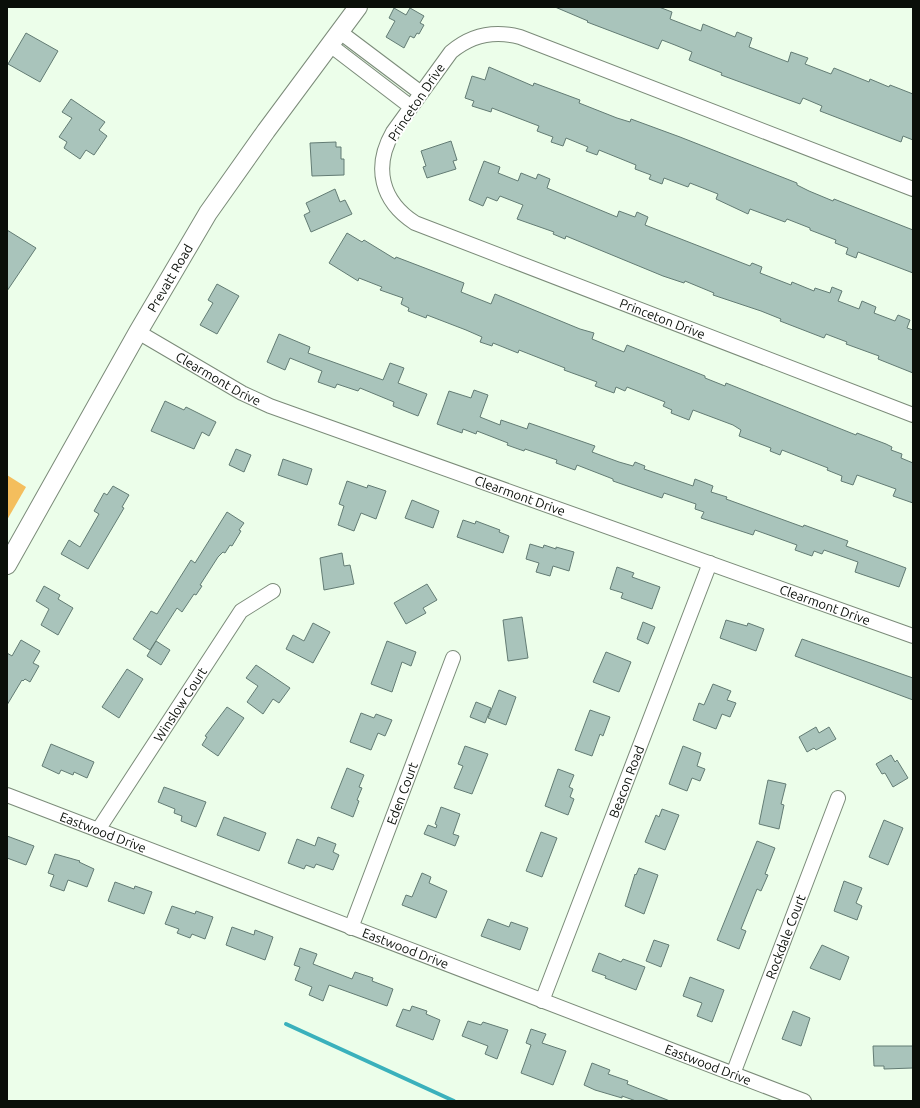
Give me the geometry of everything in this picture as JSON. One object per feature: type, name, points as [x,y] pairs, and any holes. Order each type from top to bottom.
[{"type":"street","name":"Prevatt Road","points":[[7,565],[138,332],[208,213],[266,131],[358,7]]},
{"type":"street","name":"Princeton Drive","points":[[913,189],[510,34],[494,33],[479,36],[459,45],[444,60],[387,142],[382,164],[382,175],[388,195],[399,211],[415,223],[913,415]]},
{"type":"street","points":[[335,38],[421,93]]},
{"type":"street","points":[[335,38],[411,107]]},
{"type":"street","name":"Clearmont Drive","points":[[138,332],[242,393],[270,406],[913,636]]},
{"type":"street","name":"Beacon Road","points":[[542,1001],[710,563]]},
{"type":"street","name":"Winslow Court","points":[[98,830],[241,611],[274,591]]},
{"type":"street","name":"Eden Court","points":[[351,928],[453,658]]},
{"type":"street","name":"Eastwood Drive","points":[[7,795],[804,1101]]},
{"type":"street","name":"Rockdale Court","points":[[732,1074],[838,798]]},
{"type":"shaded area","points":[[7,475],[26,487],[7,520]]},
{"type":"building","points":[[555,7],[659,7],[672,12],[670,19],[701,31],[703,24],[735,37],[737,32],[752,38],[749,47],[788,62],[791,52],[808,58],[805,64],[831,74],[834,68],[869,82],[870,79],[889,87],[890,85],[913,94],[913,140],[903,136],[901,142],[820,111],[822,106],[803,98],[800,104],[721,75],[722,73],[689,60],[692,52],[662,40],[658,49],[587,22],[588,21]]},
{"type":"building","points":[[394,8],[406,15],[410,8],[424,16],[420,23],[424,25],[419,34],[417,33],[414,38],[410,36],[404,48],[386,37],[395,21],[389,18]]},
{"type":"building","points":[[26,33],[58,51],[40,82],[8,64]]},
{"type":"building","points":[[489,67],[533,86],[534,83],[580,100],[579,103],[617,118],[630,122],[631,119],[680,137],[797,183],[797,185],[809,191],[833,201],[834,199],[913,230],[913,273],[858,252],[856,258],[846,254],[848,248],[835,243],[836,240],[810,230],[810,228],[787,219],[785,222],[750,209],[748,214],[716,199],[718,194],[690,183],[688,187],[664,178],[662,184],[649,179],[651,175],[635,169],[636,165],[599,150],[597,155],[586,151],[588,147],[566,138],[563,146],[551,142],[553,137],[537,131],[539,126],[492,108],[491,112],[472,106],[474,101],[465,98],[472,76],[485,80]]},
{"type":"building","points":[[71,99],[105,122],[99,130],[107,136],[94,155],[86,150],[80,159],[64,148],[67,142],[59,137],[72,118],[62,112]]},
{"type":"building","points":[[451,141],[457,160],[453,161],[456,169],[427,178],[423,167],[426,166],[421,151]]},
{"type":"building","points":[[336,142],[336,147],[341,147],[341,159],[344,159],[344,175],[312,176],[310,143]]},
{"type":"building","points":[[484,161],[500,167],[498,173],[518,181],[521,173],[536,179],[538,174],[550,179],[547,188],[617,217],[619,211],[635,217],[637,212],[648,217],[645,225],[750,266],[752,263],[762,267],[760,273],[791,285],[792,282],[814,291],[815,288],[830,293],[832,287],[842,291],[838,301],[859,309],[862,301],[876,307],[874,313],[895,321],[898,315],[910,320],[907,328],[913,330],[913,373],[878,359],[879,356],[846,344],[847,342],[826,334],[824,338],[780,321],[781,319],[761,311],[713,295],[714,293],[685,281],[684,283],[663,276],[566,236],[565,239],[553,234],[554,232],[517,219],[523,205],[500,196],[497,201],[487,197],[483,206],[469,200]]},
{"type":"building","points":[[335,189],[340,202],[345,200],[352,214],[311,232],[304,215],[310,212],[306,203]]},
{"type":"building","points":[[7,230],[36,248],[7,291]]},
{"type":"building","points":[[347,233],[362,242],[364,240],[395,259],[396,257],[464,283],[461,292],[491,304],[495,294],[580,329],[594,333],[592,339],[624,352],[627,345],[705,376],[705,378],[725,386],[726,383],[856,435],[857,433],[886,444],[892,447],[891,450],[902,454],[901,458],[913,463],[913,503],[893,496],[896,489],[857,475],[853,485],[841,481],[842,476],[827,470],[828,468],[782,450],[780,455],[770,451],[771,448],[739,436],[741,430],[733,425],[693,410],[689,420],[671,413],[672,410],[663,406],[665,402],[627,387],[625,391],[616,387],[614,393],[595,386],[597,382],[564,370],[565,368],[519,350],[518,353],[493,343],[492,346],[480,342],[482,337],[466,330],[427,315],[426,318],[408,311],[409,308],[401,304],[403,298],[380,290],[382,287],[359,278],[358,281],[329,263]]},
{"type":"building","points":[[217,284],[239,296],[217,334],[200,325],[213,303],[208,300]]},
{"type":"building","points":[[279,334],[310,347],[308,353],[383,380],[390,363],[404,368],[398,383],[427,394],[418,416],[393,406],[394,402],[360,388],[358,391],[337,384],[335,388],[318,382],[322,371],[290,358],[285,370],[267,362]]},
{"type":"building","points":[[474,390],[488,395],[480,417],[500,425],[501,420],[527,429],[529,423],[595,446],[592,452],[619,462],[633,466],[635,462],[645,466],[644,469],[693,486],[695,479],[713,486],[711,492],[727,497],[726,499],[803,527],[804,525],[848,541],[846,546],[906,568],[899,587],[855,572],[858,562],[824,550],[822,554],[814,551],[812,556],[795,550],[797,545],[755,530],[753,535],[701,518],[704,512],[695,509],[696,504],[664,493],[662,498],[613,481],[613,479],[577,465],[575,470],[556,463],[557,460],[525,449],[524,451],[507,445],[508,443],[477,431],[476,434],[463,429],[462,433],[437,424],[449,391],[471,398]]},
{"type":"building","points":[[165,401],[184,410],[186,407],[216,422],[209,436],[202,432],[194,449],[151,431]]},
{"type":"building","points":[[236,449],[251,455],[244,472],[229,465]]},
{"type":"building","points":[[283,459],[312,469],[307,485],[278,475]]},
{"type":"building","points":[[347,481],[367,488],[368,485],[386,491],[376,519],[361,513],[354,531],[338,525],[344,506],[339,504]]},
{"type":"building","points":[[113,486],[129,495],[122,507],[124,508],[88,569],[61,554],[69,540],[80,547],[99,514],[94,511],[104,493],[107,495]]},
{"type":"building","points":[[412,500],[439,511],[433,528],[405,518]]},
{"type":"building","points":[[227,512],[244,523],[239,530],[241,531],[232,546],[230,545],[225,553],[223,552],[218,557],[200,585],[202,586],[196,595],[194,594],[182,612],[177,608],[150,650],[133,639],[151,611],[157,614],[191,560],[195,563]]},
{"type":"building","points":[[463,520],[475,524],[476,521],[500,530],[499,532],[509,536],[503,553],[457,537]]},
{"type":"building","points":[[530,544],[543,548],[544,545],[556,549],[556,547],[574,552],[569,571],[553,566],[550,576],[536,572],[539,563],[526,559]]},
{"type":"building","points":[[342,553],[344,566],[350,565],[354,584],[324,590],[320,558]]},
{"type":"building","points":[[617,567],[634,573],[632,577],[660,587],[652,609],[621,598],[623,593],[610,589]]},
{"type":"building","points":[[427,584],[437,600],[423,608],[426,613],[406,624],[394,603]]},
{"type":"building","points":[[44,586],[60,595],[58,599],[73,608],[58,635],[41,625],[49,609],[36,601]]},
{"type":"building","points":[[522,617],[528,658],[508,661],[503,620]]},
{"type":"building","points":[[726,620],[747,626],[748,623],[764,629],[756,651],[720,638]]},
{"type":"building","points":[[643,622],[655,627],[648,644],[637,639]]},
{"type":"building","points":[[313,623],[330,632],[313,663],[286,649],[293,635],[304,641]]},
{"type":"building","points":[[802,639],[913,678],[913,700],[795,656]]},
{"type":"building","points":[[21,640],[40,651],[33,663],[39,666],[30,682],[25,679],[23,681],[22,680],[7,705],[7,653],[12,656]]},
{"type":"building","points":[[156,641],[170,650],[161,665],[147,656]]},
{"type":"building","points":[[387,641],[416,652],[411,666],[402,662],[392,692],[371,684]]},
{"type":"building","points":[[606,652],[631,662],[619,692],[593,682]]},
{"type":"building","points":[[256,665],[290,688],[279,703],[273,699],[263,714],[247,702],[258,686],[246,678]]},
{"type":"building","points":[[127,669],[143,679],[119,718],[102,707]]},
{"type":"building","points":[[713,684],[731,691],[727,700],[736,703],[730,717],[722,714],[716,729],[693,720],[699,703],[704,705]]},
{"type":"building","points":[[499,690],[516,697],[506,725],[488,718]]},
{"type":"building","points":[[476,702],[491,708],[485,723],[470,717]]},
{"type":"building","points":[[227,707],[244,718],[218,756],[202,745],[207,737],[205,736]]},
{"type":"building","points":[[590,710],[610,717],[603,736],[600,734],[592,756],[575,750]]},
{"type":"building","points":[[361,713],[374,718],[376,714],[392,720],[385,736],[378,733],[371,750],[350,742]]},
{"type":"building","points":[[816,727],[819,733],[829,727],[836,739],[816,750],[814,748],[807,752],[799,737]]},
{"type":"building","points":[[51,744],[94,762],[87,778],[74,772],[73,775],[61,770],[59,774],[42,766]]},
{"type":"building","points":[[465,746],[488,754],[472,794],[454,788],[463,766],[458,764]]},
{"type":"building","points":[[683,746],[701,753],[697,766],[705,769],[700,781],[692,778],[687,791],[669,784]]},
{"type":"building","points":[[891,755],[895,762],[897,760],[908,778],[893,787],[885,773],[882,774],[876,764]]},
{"type":"building","points":[[347,768],[364,775],[359,787],[362,788],[357,800],[359,801],[353,817],[331,808]]},
{"type":"building","points":[[558,769],[574,775],[569,787],[573,789],[570,797],[574,799],[568,815],[545,806]]},
{"type":"building","points":[[768,780],[786,784],[781,804],[784,805],[779,829],[759,824]]},
{"type":"building","points":[[164,787],[206,802],[196,827],[181,821],[182,816],[174,813],[175,809],[158,802]]},
{"type":"building","points":[[441,807],[460,814],[453,834],[459,836],[455,846],[424,834],[428,825],[436,828],[437,825],[435,824]]},
{"type":"building","points":[[662,809],[679,815],[665,850],[645,842],[656,815],[659,817]]},
{"type":"building","points":[[224,817],[266,833],[259,851],[217,835]]},
{"type":"building","points":[[884,820],[903,828],[888,865],[869,857]]},
{"type":"building","points":[[541,832],[557,838],[542,877],[526,871]]},
{"type":"building","points":[[7,836],[34,846],[26,865],[7,858]]},
{"type":"building","points":[[318,837],[336,844],[333,852],[339,855],[333,870],[316,864],[314,868],[306,865],[304,869],[288,863],[297,839],[315,846]]},
{"type":"building","points":[[757,841],[775,848],[765,874],[768,875],[761,891],[757,889],[741,929],[746,931],[739,949],[717,940]]},
{"type":"building","points":[[55,854],[80,861],[79,862],[94,869],[87,887],[68,880],[64,891],[50,886],[54,875],[48,873]]},
{"type":"building","points":[[639,868],[658,875],[644,914],[625,906],[635,874],[636,875]]},
{"type":"building","points":[[422,873],[431,877],[429,883],[447,891],[436,918],[402,905],[406,895],[412,897]]},
{"type":"building","points":[[844,881],[862,888],[856,903],[862,906],[857,920],[834,911]]},
{"type":"building","points":[[115,882],[134,889],[135,886],[152,892],[144,914],[108,901]]},
{"type":"building","points":[[172,906],[195,914],[196,911],[213,917],[205,939],[192,934],[190,938],[177,933],[179,929],[165,924]]},
{"type":"building","points":[[488,919],[509,927],[511,922],[528,928],[520,950],[481,936]]},
{"type":"building","points":[[232,927],[254,935],[255,930],[273,937],[265,960],[226,945]]},
{"type":"building","points":[[654,940],[669,945],[661,967],[646,961]]},
{"type":"building","points":[[822,945],[849,957],[840,980],[810,968]]},
{"type":"building","points":[[300,948],[317,954],[313,964],[352,979],[355,972],[373,978],[372,981],[393,989],[387,1006],[329,985],[323,1001],[309,995],[312,987],[295,980],[300,967],[294,965]]},
{"type":"building","points":[[599,953],[621,962],[623,959],[645,967],[636,990],[605,978],[606,976],[592,971]]},
{"type":"building","points":[[690,977],[724,990],[712,1022],[697,1016],[702,1003],[683,996]]},
{"type":"building","points":[[412,1006],[427,1011],[426,1014],[440,1020],[433,1040],[396,1026],[403,1009],[410,1011]]},
{"type":"building","points":[[793,1011],[810,1018],[801,1046],[782,1039]]},
{"type":"building","points":[[468,1021],[481,1025],[483,1022],[508,1030],[497,1059],[485,1054],[488,1046],[462,1036]]},
{"type":"building","points":[[531,1029],[546,1034],[542,1043],[566,1051],[553,1085],[521,1073],[531,1045],[526,1043]]},
{"type":"building","points":[[873,1046],[913,1046],[913,1068],[884,1069],[884,1066],[874,1066]]},
{"type":"building","points":[[592,1063],[610,1070],[608,1074],[628,1081],[627,1084],[670,1101],[636,1101],[622,1096],[622,1098],[595,1090],[584,1085]]},
{"type":"waterway","points":[[286,1024],[454,1101]]}]
